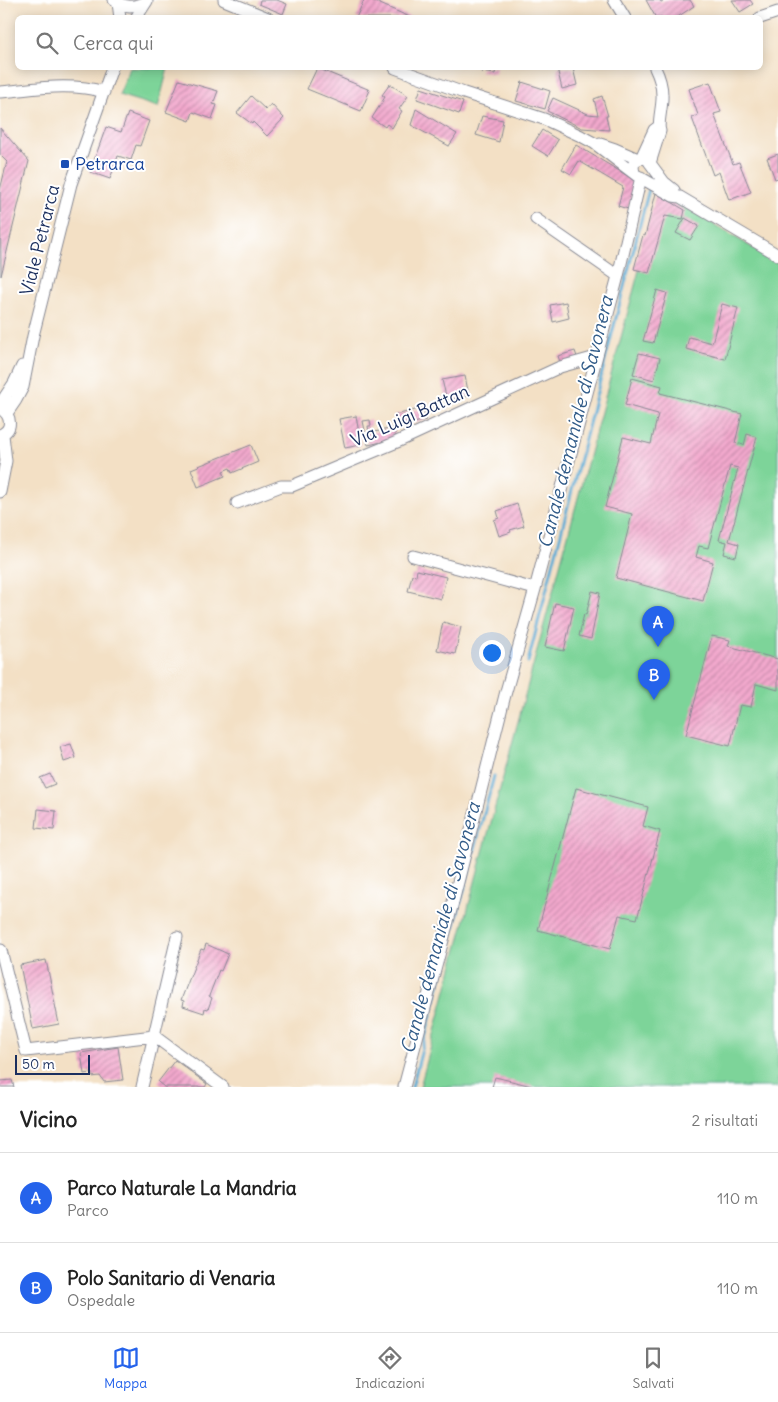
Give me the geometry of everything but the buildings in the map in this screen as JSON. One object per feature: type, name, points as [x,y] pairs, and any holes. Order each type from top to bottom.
[{"type":"street","points":[[224,0],[261,15]]},
{"type":"street","points":[[614,0],[623,15]]},
{"type":"street","points":[[116,2],[128,7],[138,6],[148,1]]},
{"type":"street","points":[[138,15],[148,1]]},
{"type":"street","points":[[116,2],[119,15]]},
{"type":"street","points":[[763,17],[778,12]]},
{"type":"street","name":"Viale Petrarca","points":[[2,408],[18,376],[33,336],[71,184],[111,70]]},
{"type":"street","points":[[401,70],[544,119],[594,142],[645,162],[680,197],[778,255]]},
{"type":"street","points":[[638,175],[645,177],[650,173],[645,162],[662,110],[662,94],[656,70]]},
{"type":"street","points":[[0,92],[71,86],[91,88],[104,92]]},
{"type":"street","points":[[594,142],[638,175],[673,196],[680,197]]},
{"type":"street","points":[[404,1087],[506,690],[535,589],[617,279],[638,175],[634,163],[645,162]]},
{"type":"street","points":[[536,219],[617,279]]},
{"type":"street","name":"Via Luigi Battan","points":[[238,503],[281,486],[292,486],[397,442],[560,368],[596,357]]},
{"type":"street","points":[[0,492],[6,461],[1,435],[9,426],[10,420],[2,408]]},
{"type":"street","points":[[412,556],[535,589]]},
{"type":"street","points":[[485,773],[508,710],[518,671],[527,618]]},
{"type":"street","points":[[142,1087],[177,937]]},
{"type":"street","points":[[1,950],[26,1051],[154,1036],[223,1087]]},
{"type":"green space","points":[[129,70],[167,70],[158,107],[119,95]]},
{"type":"green space","points":[[660,192],[778,263],[778,1087],[420,1087]]},
{"type":"waterway","name":"Canale demaniale di Savonera","points":[[528,662],[649,189]]},
{"type":"waterway","name":"Canale demaniale di Savonera","points":[[412,1087],[494,776]]},
{"type":"place","name":"Petrarca","points":[[65,164]]},
{"type":"place","name":"Parco Naturale La Mandria","points":[[658,647]]},
{"type":"place","name":"Polo Sanitario di Venaria","points":[[654,700]]}]
